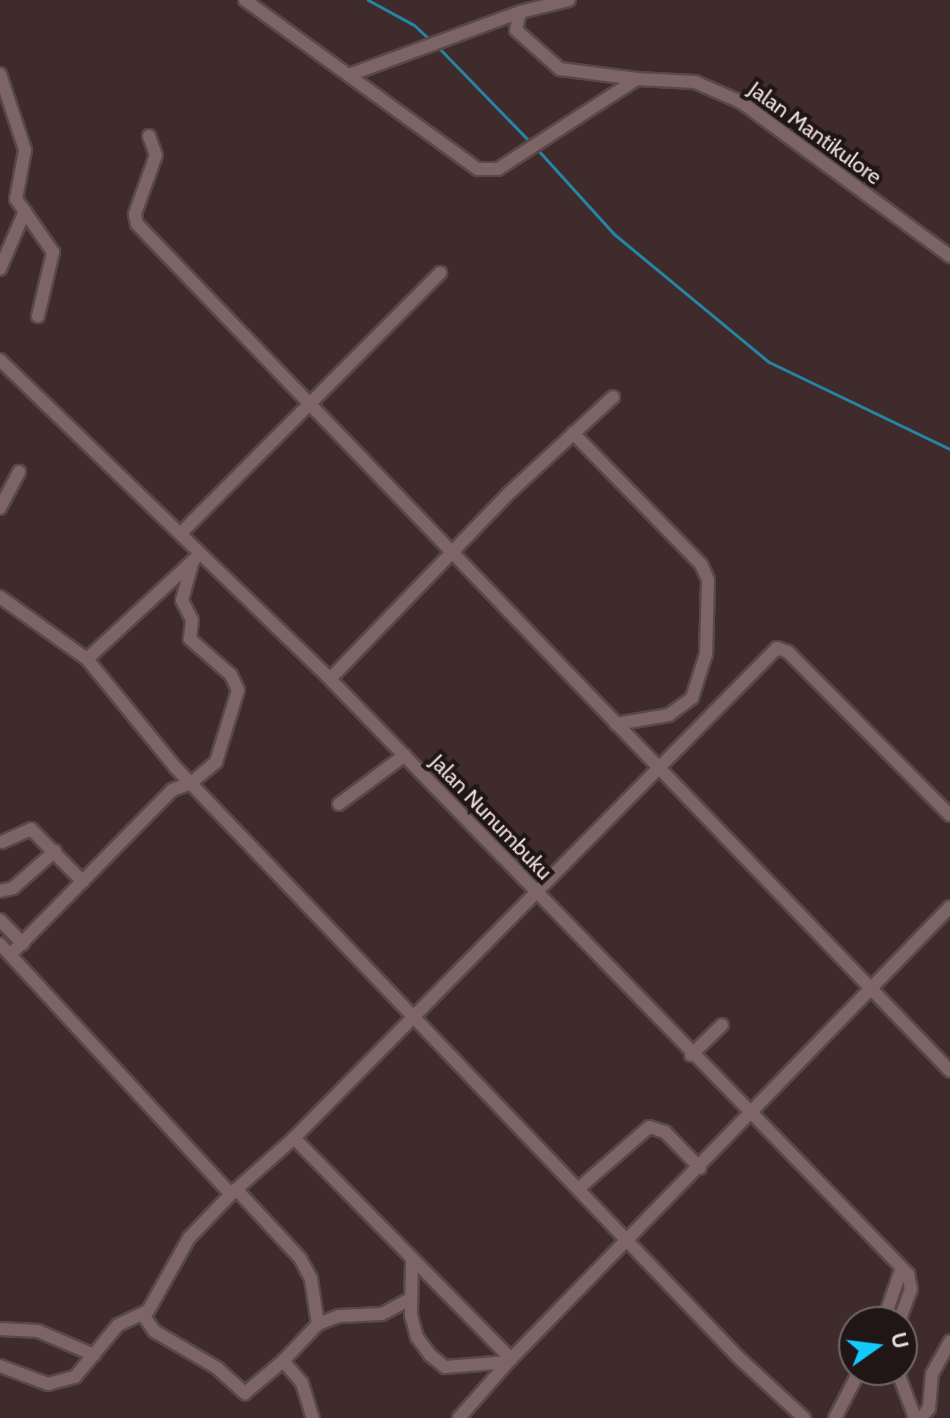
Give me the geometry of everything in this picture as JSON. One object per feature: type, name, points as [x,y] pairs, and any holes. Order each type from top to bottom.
[{"type":"street","points":[[245,0],[478,169],[498,169],[637,79]]},
{"type":"street","points":[[349,75],[520,12],[569,0]]},
{"type":"street","name":"Jalan Mantikulore","points":[[520,12],[516,30],[551,65],[637,79],[695,82],[729,95],[950,256]]},
{"type":"street","points":[[0,74],[23,138],[24,158],[15,190],[25,211],[53,252],[38,316]]},
{"type":"street","points":[[149,136],[156,155],[136,222],[950,1071]]},
{"type":"street","points":[[0,269],[25,211]]},
{"type":"street","points":[[182,532],[311,406],[440,273]]},
{"type":"street","name":"Jalan Nunumbuku","points":[[0,360],[182,532],[199,556],[330,679],[901,1270]]},
{"type":"street","points":[[330,679],[452,551],[613,397]]},
{"type":"street","points":[[573,433],[701,564],[708,580],[705,663],[692,698],[669,715],[616,724]]},
{"type":"street","points":[[0,508],[19,472]]},
{"type":"street","points":[[87,659],[199,556]]},
{"type":"street","points":[[10,955],[172,790],[191,783],[216,762],[238,690],[231,675],[190,639],[192,620],[182,600],[199,556]]},
{"type":"street","points":[[0,597],[87,659],[191,783],[626,1240],[804,1418]]},
{"type":"street","points":[[0,1366],[37,1382],[61,1383],[82,1371],[118,1325],[143,1315],[189,1238],[234,1191],[294,1138],[534,890],[781,648],[950,815]]},
{"type":"street","points":[[339,804],[405,755]]},
{"type":"street","points":[[0,828],[1,846]]},
{"type":"street","points":[[1,846],[27,828],[55,851],[83,882]]},
{"type":"street","points":[[0,891],[13,888],[55,851]]},
{"type":"street","points":[[459,1418],[509,1361],[700,1168],[950,907]]},
{"type":"street","points":[[0,920],[23,944]]},
{"type":"street","points":[[0,944],[308,1268],[318,1324]]},
{"type":"street","points":[[691,1055],[722,1025]]},
{"type":"street","points":[[578,1189],[649,1127],[665,1132],[700,1168]]},
{"type":"street","points":[[294,1138],[509,1361]]},
{"type":"street","points":[[412,1262],[410,1299],[414,1331],[439,1363],[509,1361]]},
{"type":"street","points":[[889,1306],[901,1270],[912,1281],[904,1306]]},
{"type":"street","points":[[143,1315],[154,1331],[217,1368],[245,1393],[283,1361],[318,1324],[339,1316],[382,1314],[410,1299]]},
{"type":"street","points":[[0,1329],[38,1331],[94,1355]]},
{"type":"street","points":[[904,1386],[918,1418],[929,1408],[932,1374],[950,1342]]},
{"type":"street","points":[[283,1361],[302,1383],[313,1418]]},
{"type":"street","points":[[835,1418],[852,1386]]},
{"type":"waterway","points":[[368,0],[414,25],[431,41]]},
{"type":"waterway","points":[[437,46],[532,144]]},
{"type":"waterway","points":[[537,149],[614,234],[769,362],[950,449]]}]
